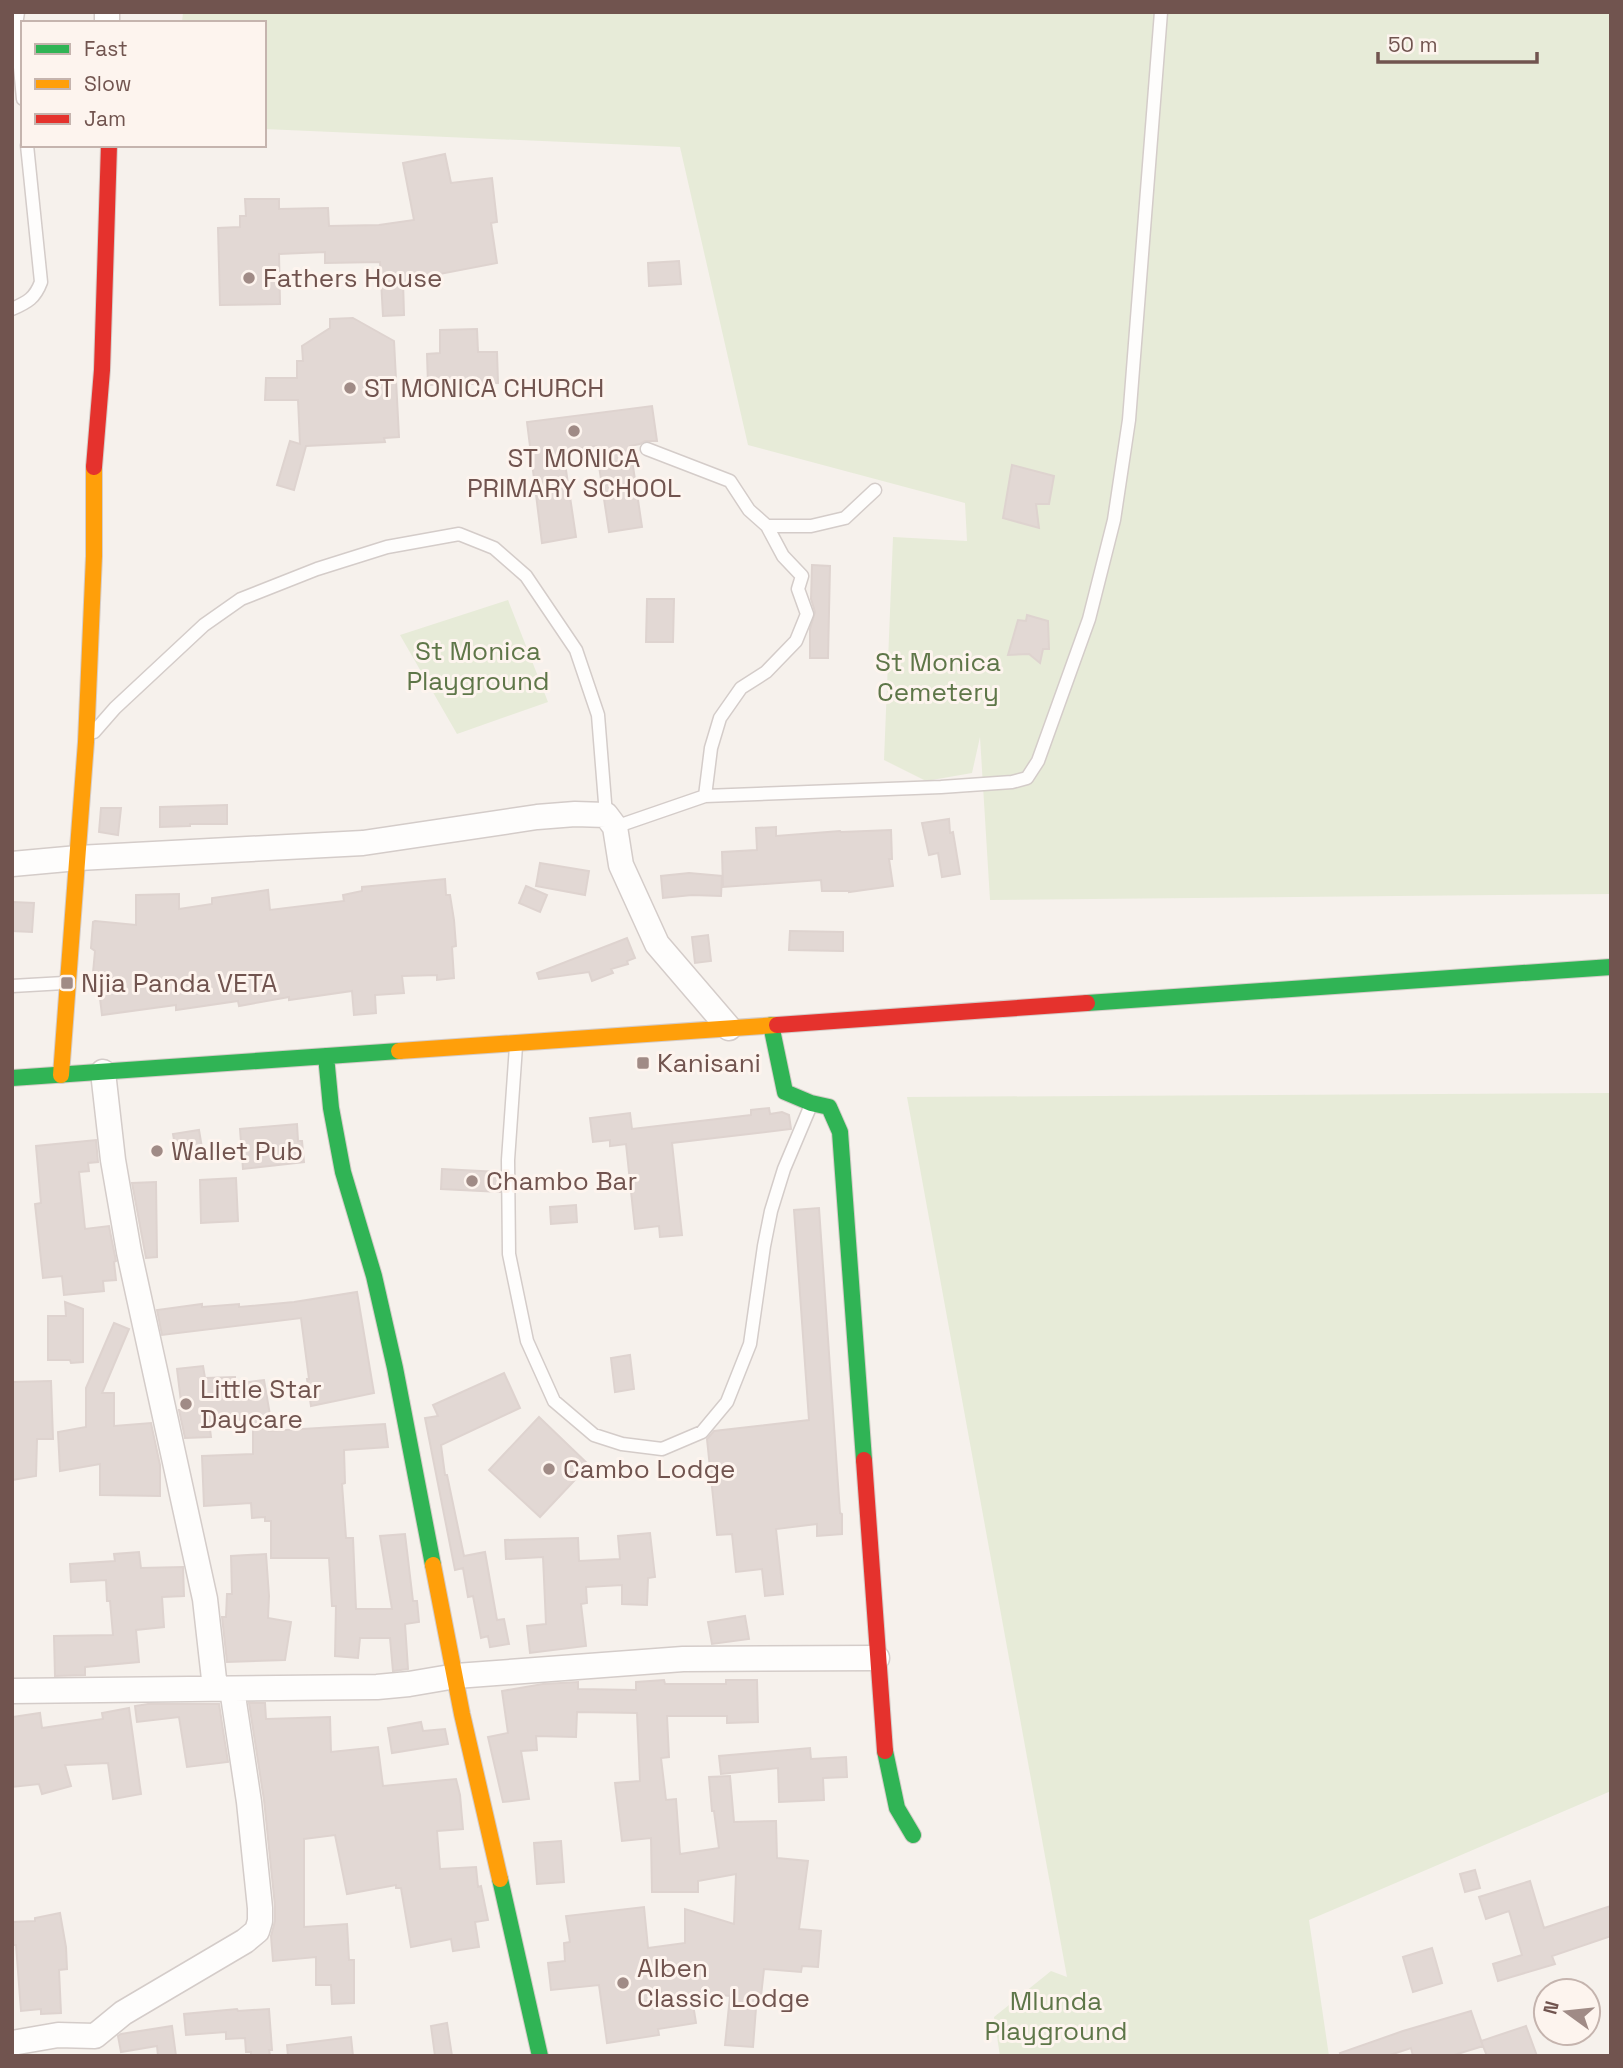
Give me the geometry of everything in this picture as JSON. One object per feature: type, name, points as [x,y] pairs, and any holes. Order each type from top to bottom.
[{"type":"main road","points":[[61,1075],[86,742],[94,556],[94,472],[102,370],[109,147]]},
{"type":"main road","points":[[12,1078],[1611,967]]},
{"type":"main road","points":[[771,1025],[785,1092],[829,1107],[840,1132],[884,1746],[897,1808],[913,1835]]},
{"type":"main road","points":[[326,1056],[331,1108],[343,1172],[374,1276],[395,1368],[462,1714],[540,2056]]},
{"type":"street","points":[[12,863],[363,843],[537,817],[575,814],[611,821],[621,865],[657,944],[729,1028]]},
{"type":"street","points":[[12,2043],[58,2035],[96,2036],[123,2013],[245,1941],[257,1931],[260,1921],[248,1802],[129,1252],[113,1160],[103,1072]]},
{"type":"street","points":[[12,1691],[377,1687],[456,1676],[683,1659],[877,1658]]},
{"type":"lane","points":[[18,12],[16,25],[21,78]]},
{"type":"lane","points":[[86,742],[115,708],[204,625],[241,598],[317,569],[387,547],[459,534],[494,548],[526,576],[576,650],[598,715],[611,821],[705,796],[941,787],[1012,782],[1027,778],[1038,761],[1089,619],[1114,520],[1129,420],[1161,12]]},
{"type":"lane","points":[[12,309],[31,301],[41,282],[27,147]]},
{"type":"lane","points":[[647,449],[730,481],[749,510],[767,526],[783,556],[802,576],[799,589],[807,614],[796,641],[766,672],[741,688],[720,719],[712,748],[705,796]]},
{"type":"lane","points":[[767,526],[811,526],[845,519],[875,490]]},
{"type":"lane","points":[[12,986],[67,983]]},
{"type":"lane","points":[[517,1043],[508,1160],[509,1254],[527,1341],[554,1401],[594,1435],[622,1444],[662,1449],[702,1432],[727,1402],[750,1344],[771,1211],[784,1169],[811,1103]]},
{"type":"green space","name":"St Monica Cemetery","points":[[183,12],[1611,12],[1611,894],[990,900],[980,737],[972,773],[926,781],[884,760],[893,537],[967,541],[965,503],[748,445],[680,147],[266,129],[266,21],[182,21]]},
{"type":"green space","name":"St Monica Playground","points":[[508,600],[548,702],[457,734],[400,635]]},
{"type":"green space","name":"Mlunda Playground","points":[[1611,1093],[1611,1791],[1309,1920],[1329,2056],[1000,2056],[994,2017],[1051,1971],[1067,1977],[907,1097]]},
{"type":"building","points":[[445,154],[451,183],[492,178],[497,222],[491,223],[497,263],[403,281],[404,315],[383,316],[380,262],[325,263],[325,252],[279,254],[280,304],[220,305],[218,228],[240,227],[240,216],[246,216],[245,199],[279,199],[279,209],[328,208],[329,226],[379,225],[414,220],[403,163]]},
{"type":"building","points":[[679,261],[681,284],[649,286],[648,263]]},
{"type":"building","name":"ST MONICA CHURCH","points":[[353,318],[394,341],[399,437],[384,438],[385,442],[306,446],[294,490],[277,485],[290,441],[300,444],[298,400],[265,400],[266,378],[297,378],[297,361],[303,361],[302,346],[330,328],[330,319]]},
{"type":"building","points":[[477,329],[478,352],[497,352],[498,383],[428,385],[427,354],[440,353],[440,330]]},
{"type":"building","points":[[652,406],[657,441],[645,441],[630,446],[642,527],[609,532],[596,446],[563,450],[576,537],[542,543],[527,422]]},
{"type":"building","points":[[1012,465],[1054,476],[1049,504],[1036,504],[1039,528],[1003,518]]},
{"type":"building","points":[[812,565],[830,566],[828,658],[810,658],[810,629],[815,612],[811,599]]},
{"type":"building","points":[[647,599],[674,599],[673,642],[646,642]]},
{"type":"building","points":[[1027,615],[1048,621],[1049,649],[1043,649],[1040,663],[1029,654],[1008,655],[1018,620],[1026,621]]},
{"type":"building","points":[[227,805],[227,824],[160,827],[160,807]]},
{"type":"building","points":[[101,808],[121,808],[118,835],[99,832]]},
{"type":"building","points":[[949,819],[960,874],[942,877],[938,853],[929,855],[922,823]]},
{"type":"building","points":[[776,827],[776,836],[891,830],[892,859],[889,859],[893,886],[849,892],[822,891],[821,880],[723,887],[722,852],[757,850],[756,828]]},
{"type":"building","points":[[540,863],[589,871],[585,895],[536,886]]},
{"type":"building","points":[[689,873],[722,876],[721,896],[663,898],[661,876]]},
{"type":"building","points":[[445,879],[446,895],[450,895],[454,920],[454,978],[437,980],[437,975],[402,976],[404,993],[375,995],[376,1013],[354,1015],[352,991],[289,1000],[289,997],[239,1006],[238,1001],[176,1010],[176,1005],[102,1015],[97,973],[93,973],[93,922],[136,925],[136,895],[179,894],[179,909],[212,904],[212,898],[268,890],[270,910],[344,901],[343,895],[362,891],[362,887]]},
{"type":"building","points":[[526,886],[547,895],[540,912],[519,903]]},
{"type":"building","points":[[12,902],[34,903],[32,932],[12,931]]},
{"type":"building","points":[[790,931],[843,932],[843,951],[789,950]]},
{"type":"building","points":[[708,935],[711,961],[695,963],[692,937]]},
{"type":"building","points":[[627,938],[635,958],[627,961],[628,964],[611,969],[613,973],[592,981],[589,972],[539,979],[537,973]]},
{"type":"building","points":[[769,1108],[770,1114],[782,1112],[789,1115],[791,1129],[672,1143],[682,1235],[660,1237],[659,1226],[635,1229],[626,1144],[610,1146],[610,1140],[593,1142],[590,1118],[630,1113],[632,1129],[751,1115],[751,1110]]},
{"type":"building","points":[[297,1124],[304,1162],[243,1169],[240,1129]]},
{"type":"building","points":[[199,1130],[202,1148],[176,1151],[173,1134]]},
{"type":"building","points":[[96,1140],[98,1162],[88,1163],[89,1171],[79,1172],[85,1229],[109,1226],[116,1261],[116,1280],[103,1281],[104,1291],[64,1295],[62,1276],[43,1278],[35,1204],[41,1203],[36,1146]]},
{"type":"building","name":"Chambo Bar","points":[[442,1169],[499,1172],[500,1192],[441,1189]]},
{"type":"building","points":[[236,1178],[238,1221],[201,1223],[200,1180]]},
{"type":"building","points":[[156,1182],[157,1257],[146,1258],[132,1183]]},
{"type":"building","points":[[576,1205],[577,1222],[551,1224],[550,1207]]},
{"type":"building","points":[[819,1208],[842,1534],[817,1536],[817,1524],[776,1529],[783,1594],[765,1596],[762,1569],[736,1572],[732,1534],[717,1535],[707,1439],[714,1431],[809,1420],[794,1210]]},
{"type":"building","points":[[357,1292],[374,1393],[311,1406],[301,1318],[162,1335],[157,1310],[202,1304],[202,1307],[239,1304],[239,1307]]},
{"type":"building","points":[[65,1302],[83,1309],[83,1362],[48,1360],[48,1316],[66,1316]]},
{"type":"building","points":[[114,1323],[129,1329],[102,1393],[114,1393],[114,1426],[151,1423],[160,1465],[160,1496],[100,1495],[100,1464],[60,1471],[58,1432],[86,1427],[86,1388]]},
{"type":"building","points":[[630,1355],[634,1389],[615,1392],[611,1358]]},
{"type":"building","points":[[203,1366],[205,1378],[235,1377],[235,1384],[264,1380],[270,1415],[267,1415],[269,1431],[385,1424],[388,1447],[344,1450],[345,1483],[342,1484],[346,1538],[353,1538],[356,1609],[392,1609],[380,1536],[405,1534],[413,1601],[417,1601],[419,1622],[405,1624],[408,1669],[393,1671],[390,1638],[360,1638],[358,1658],[335,1656],[336,1606],[332,1606],[329,1558],[271,1558],[271,1521],[265,1521],[265,1517],[252,1518],[251,1503],[204,1506],[202,1456],[253,1454],[253,1419],[209,1421],[211,1437],[185,1438],[179,1410],[182,1410],[177,1369]]},
{"type":"building","points":[[504,1373],[520,1408],[441,1445],[445,1475],[464,1556],[485,1552],[497,1620],[504,1619],[509,1644],[490,1647],[488,1636],[481,1638],[473,1596],[468,1597],[463,1568],[455,1570],[425,1418],[438,1416],[433,1405]]},
{"type":"building","points":[[51,1381],[53,1439],[37,1439],[36,1476],[12,1480],[12,1382]]},
{"type":"building","points":[[539,1417],[589,1465],[540,1517],[489,1470]]},
{"type":"building","points":[[650,1533],[655,1577],[648,1578],[647,1605],[622,1604],[622,1585],[586,1587],[587,1603],[581,1604],[586,1646],[530,1653],[527,1626],[546,1624],[543,1557],[506,1559],[505,1540],[578,1538],[579,1561],[620,1559],[618,1536]]},
{"type":"building","points":[[139,1552],[141,1568],[183,1567],[184,1596],[162,1597],[164,1627],[136,1630],[139,1662],[85,1667],[85,1675],[55,1676],[54,1636],[113,1635],[106,1580],[71,1582],[70,1564],[115,1561],[114,1554]]},
{"type":"building","points":[[266,1554],[268,1618],[291,1622],[285,1660],[227,1662],[222,1617],[226,1617],[227,1594],[232,1594],[231,1556]]},
{"type":"building","points":[[745,1616],[749,1639],[712,1644],[708,1622]]},
{"type":"building","points":[[664,1680],[665,1684],[726,1684],[726,1680],[757,1680],[758,1722],[727,1723],[727,1716],[667,1716],[669,1757],[661,1758],[666,1800],[676,1799],[680,1854],[719,1848],[709,1777],[730,1776],[734,1822],[776,1821],[777,1858],[808,1861],[799,1929],[821,1931],[818,1967],[802,1966],[801,1972],[764,1969],[761,1996],[757,1995],[753,2047],[725,2045],[730,1996],[691,1992],[696,2023],[658,2029],[659,2035],[607,2043],[599,1985],[551,1990],[548,1963],[565,1961],[564,1943],[570,1942],[566,1916],[644,1907],[648,1948],[685,1943],[685,1909],[734,1924],[736,1874],[698,1881],[698,1892],[652,1892],[651,1838],[622,1841],[615,1783],[640,1781],[637,1713],[577,1712],[576,1737],[536,1736],[537,1750],[521,1751],[529,1799],[503,1802],[488,1737],[508,1733],[502,1691],[543,1684],[578,1682],[578,1689],[636,1690],[636,1682]]},
{"type":"building","points":[[249,1703],[265,1703],[266,1719],[330,1717],[331,1752],[378,1747],[383,1786],[456,1779],[463,1829],[437,1831],[440,1869],[476,1867],[478,1887],[481,1886],[488,1920],[475,1922],[479,1947],[453,1951],[451,1939],[411,1947],[401,1888],[396,1888],[396,1885],[347,1894],[335,1835],[304,1839],[304,1927],[347,1924],[349,1960],[354,1960],[354,2003],[332,2004],[331,1985],[316,1985],[316,1957],[273,1961],[271,1936],[275,1906],[264,1800]]},
{"type":"building","points":[[219,1704],[228,1762],[187,1767],[179,1717],[137,1722],[135,1706]]},
{"type":"building","points":[[129,1708],[141,1794],[113,1799],[108,1763],[65,1765],[71,1786],[42,1794],[39,1784],[12,1787],[12,1717],[40,1713],[42,1728],[103,1719],[102,1713]]},
{"type":"building","points":[[421,1722],[423,1731],[445,1729],[448,1744],[392,1753],[388,1728]]},
{"type":"building","points":[[810,1748],[811,1759],[846,1757],[847,1777],[823,1778],[824,1800],[779,1802],[778,1768],[721,1774],[719,1756]]},
{"type":"building","points":[[561,1841],[564,1882],[537,1884],[534,1843]]},
{"type":"building","points":[[1475,1870],[1480,1888],[1465,1892],[1460,1874]]},
{"type":"building","points":[[1530,1881],[1544,1928],[1611,1906],[1611,1936],[1552,1956],[1555,1964],[1498,1981],[1493,1964],[1522,1955],[1509,1911],[1486,1919],[1479,1897]]},
{"type":"building","points":[[60,1913],[67,1969],[59,1970],[61,2013],[41,2014],[41,2009],[21,2011],[16,1945],[12,1945],[12,1922],[35,1921],[35,1918]]},
{"type":"building","points":[[1432,1948],[1442,1983],[1413,1992],[1403,1957]]},
{"type":"building","points":[[269,2009],[272,2050],[269,2050],[270,2056],[251,2056],[251,2052],[246,2052],[245,2038],[226,2039],[226,2032],[186,2035],[184,2014]]},
{"type":"building","points":[[1471,2011],[1483,2046],[1451,2056],[1413,2056],[1411,2048],[1387,2056],[1341,2056],[1340,2053],[1403,2031]]},
{"type":"building","points":[[447,2023],[452,2056],[435,2056],[431,2026]]},
{"type":"building","points":[[172,2026],[176,2056],[158,2056],[157,2046],[121,2052],[118,2036],[121,2034]]},
{"type":"building","points":[[1526,2026],[1537,2056],[1487,2056],[1481,2041]]},
{"type":"building","points":[[351,2037],[353,2056],[288,2056],[287,2045]]},
{"type":"traffic: fast","points":[[1087,1003],[1611,967]]},
{"type":"traffic: fast","points":[[771,1025],[785,1092],[829,1107],[840,1132],[864,1460]]},
{"type":"traffic: fast","points":[[12,1078],[399,1051]]},
{"type":"traffic: fast","points":[[326,1056],[331,1108],[343,1172],[374,1276],[395,1368],[433,1565]]},
{"type":"traffic: fast","points":[[885,1751],[897,1808],[913,1835]]},
{"type":"traffic: fast","points":[[500,1879],[540,2056]]},
{"type":"traffic: slow","points":[[61,1075],[86,742],[94,556],[94,467]]},
{"type":"traffic: slow","points":[[399,1051],[777,1025]]},
{"type":"traffic: slow","points":[[433,1565],[462,1714],[500,1879]]},
{"type":"traffic: jam","points":[[94,467],[102,370],[109,147]]},
{"type":"traffic: jam","points":[[777,1025],[1087,1003]]},
{"type":"traffic: jam","points":[[864,1460],[885,1751]]},
{"type":"place","name":"Fathers House","points":[[249,278]]},
{"type":"place","name":"ST MONICA CHURCH","points":[[350,388]]},
{"type":"place","name":"ST MONICA PRIMARY SCHOOL","points":[[574,431]]},
{"type":"place","name":"Njia Panda VETA","points":[[67,983]]},
{"type":"place","name":"Kanisani","points":[[643,1063]]},
{"type":"place","name":"Wallet Pub","points":[[157,1151]]},
{"type":"place","name":"Chambo Bar","points":[[472,1181]]},
{"type":"place","name":"Little Star Daycare","points":[[186,1404]]},
{"type":"place","name":"Cambo Lodge","points":[[549,1469]]},
{"type":"place","name":"Alben Classic Lodge","points":[[623,1983]]}]
